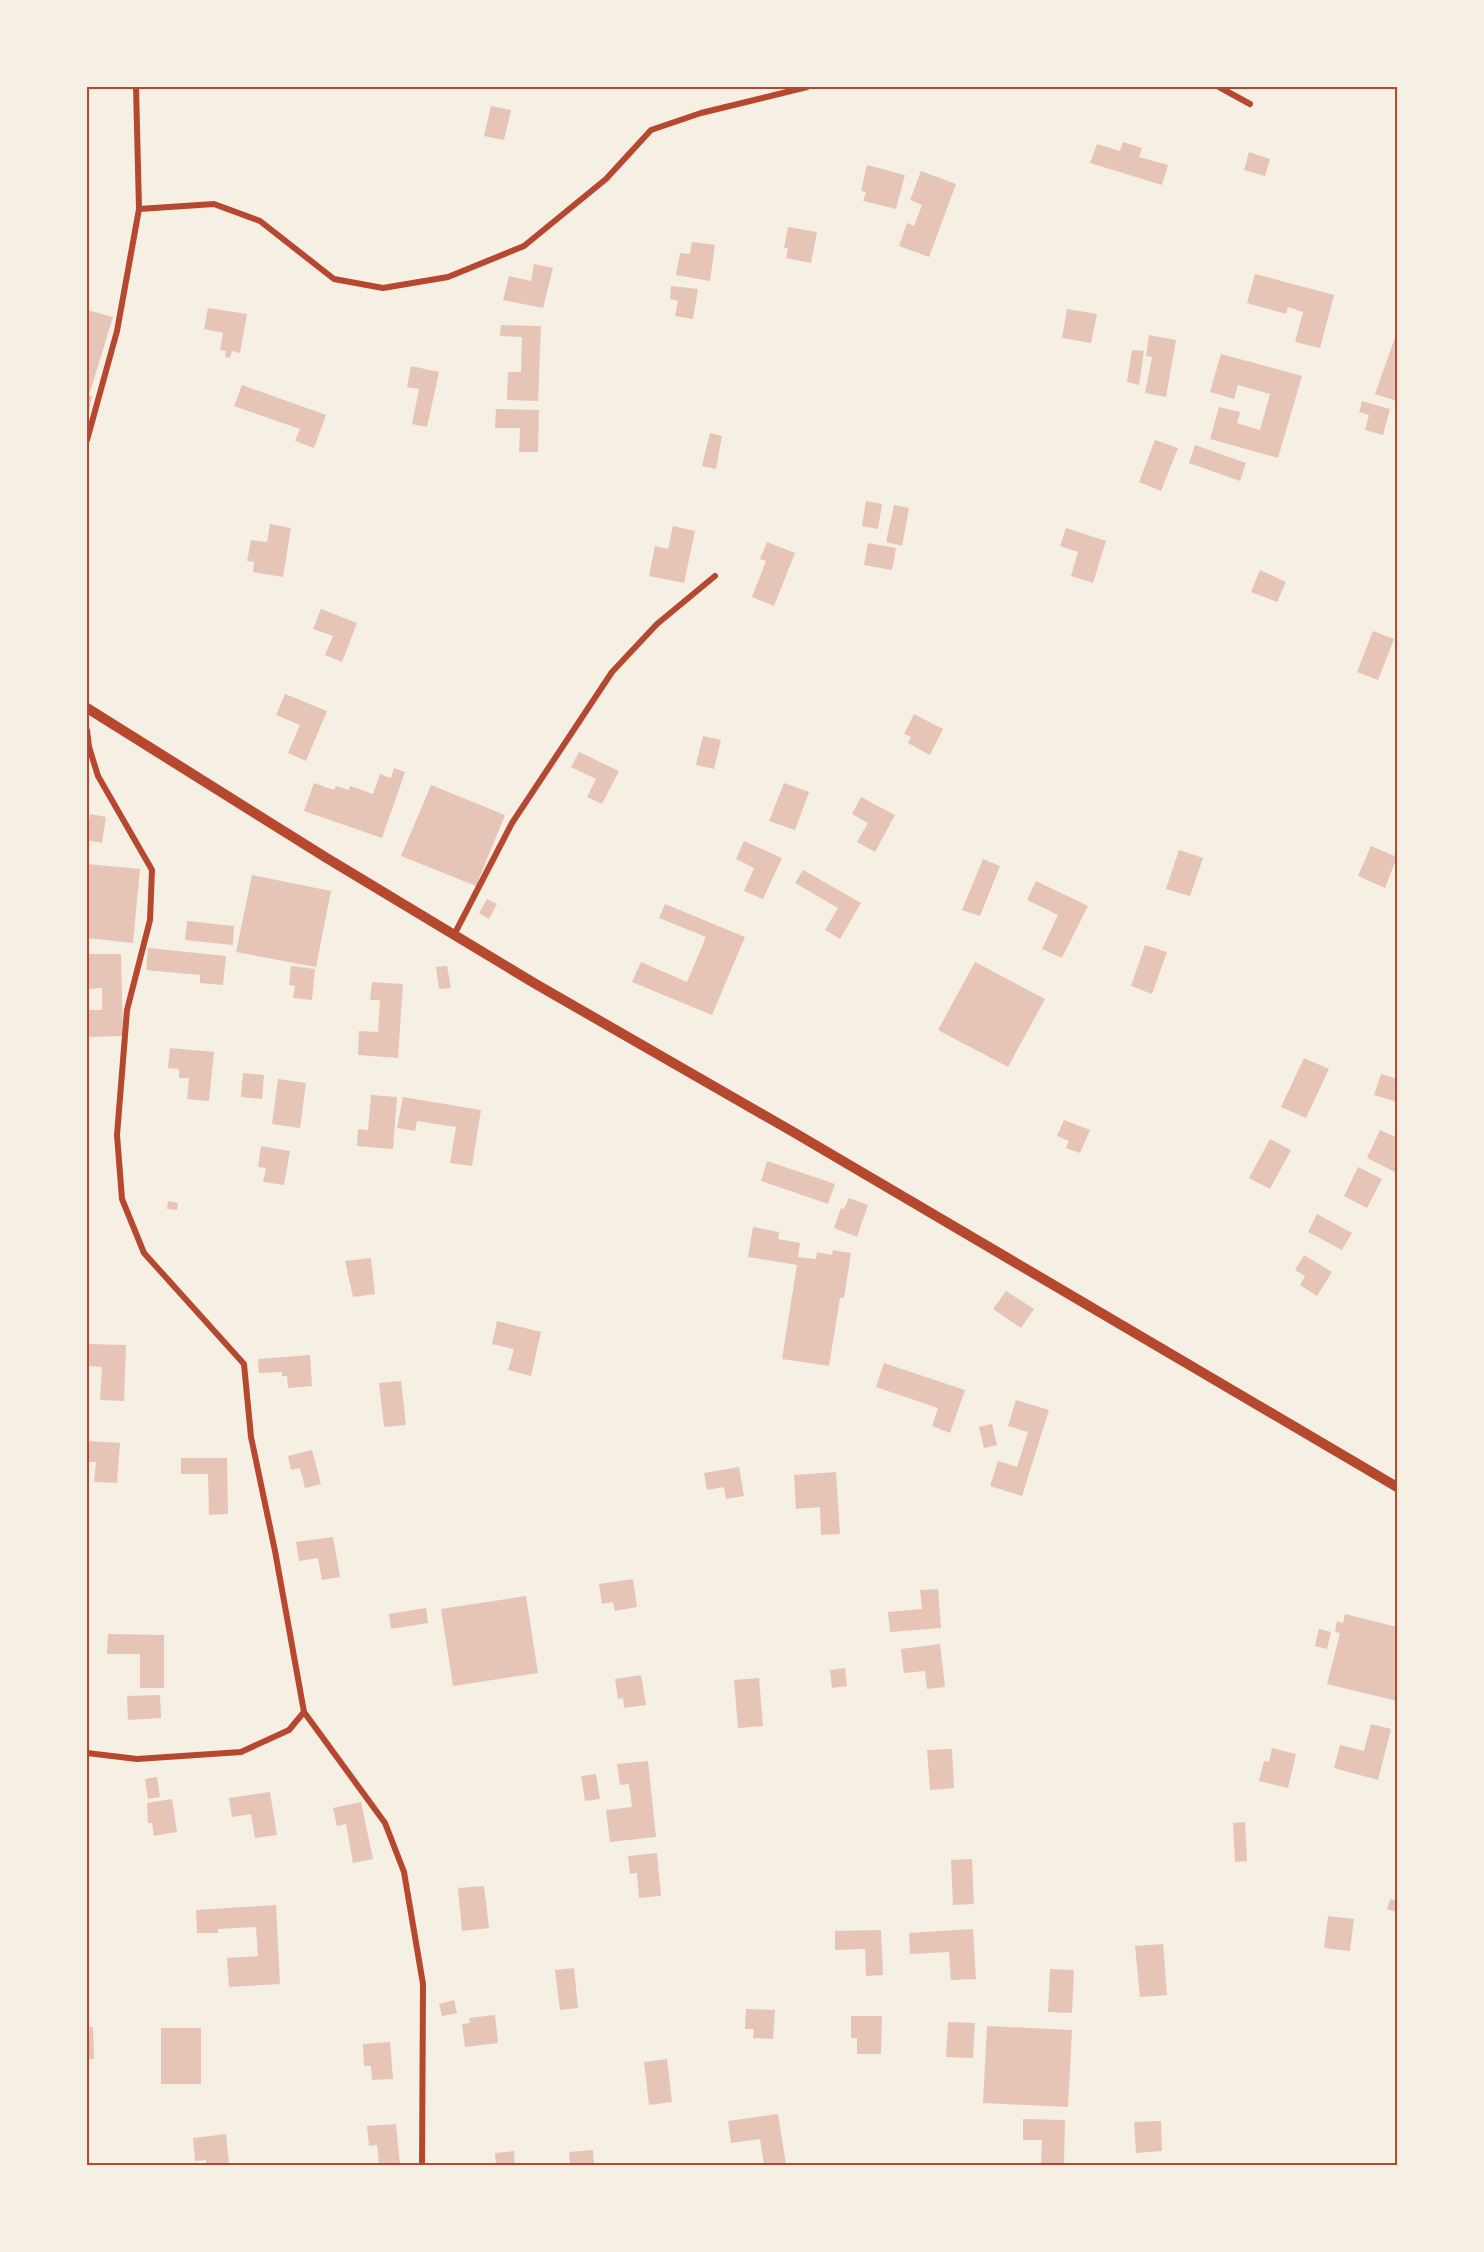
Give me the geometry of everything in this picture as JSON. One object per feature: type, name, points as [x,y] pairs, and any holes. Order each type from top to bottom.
[{"type":"street","points":[[87,440],[117,331],[139,209],[136,87]]},
{"type":"street","points":[[139,209],[213,204],[260,221],[334,279],[383,288],[448,277],[524,246],[606,179],[651,130],[700,113],[807,87]]},
{"type":"street","points":[[1220,87],[1250,104]]},
{"type":"street","points":[[455,933],[512,822],[612,672],[657,624],[715,576]]},
{"type":"street","points":[[87,708],[325,857],[455,933],[534,983],[806,1138],[1397,1487]]},
{"type":"street","points":[[87,730],[89,747],[98,776],[152,870],[150,920],[127,1010],[123,1048],[117,1135],[122,1199],[144,1253],[244,1364],[251,1437],[275,1551],[304,1712],[385,1823],[404,1872],[423,1984],[422,2165]]},
{"type":"street","points":[[87,1753],[136,1759],[241,1752],[289,1730],[304,1712]]},
{"type":"building","points":[[491,106],[511,110],[504,140],[484,136]]},
{"type":"building","points":[[1123,142],[1142,148],[1139,157],[1168,165],[1162,185],[1090,163],[1097,144],[1120,151]]},
{"type":"building","points":[[1249,152],[1270,159],[1265,176],[1244,170]]},
{"type":"building","points":[[867,165],[905,175],[896,209],[863,201],[866,192],[861,191]]},
{"type":"building","points":[[921,171],[956,184],[929,257],[899,246],[907,223],[914,226],[922,205],[910,200]]},
{"type":"building","points":[[788,227],[817,232],[811,263],[786,258],[788,248],[784,248]]},
{"type":"building","points":[[692,242],[715,245],[710,281],[676,275],[680,253],[690,254]]},
{"type":"building","points":[[534,264],[553,268],[543,308],[503,300],[509,276],[531,281]]},
{"type":"building","points":[[1255,274],[1334,295],[1320,348],[1295,342],[1303,312],[1288,307],[1286,314],[1247,303]]},
{"type":"building","points":[[671,286],[698,289],[693,319],[675,316],[678,301],[670,299]]},
{"type":"building","points":[[208,308],[247,314],[240,353],[232,351],[230,358],[225,357],[226,351],[220,350],[223,333],[204,329]]},
{"type":"building","points":[[1067,309],[1097,314],[1091,343],[1062,338]]},
{"type":"building","points":[[87,310],[113,317],[90,392],[87,391]]},
{"type":"building","points":[[501,325],[541,326],[538,401],[507,400],[508,372],[521,372],[522,337],[500,336]]},
{"type":"building","points":[[1397,332],[1397,401],[1375,394]]},
{"type":"building","points":[[1149,335],[1176,340],[1166,397],[1145,393],[1152,357],[1146,356]]},
{"type":"building","points":[[1132,350],[1144,351],[1139,385],[1127,382]]},
{"type":"building","points":[[1221,354],[1302,376],[1278,458],[1210,439],[1219,407],[1240,412],[1237,423],[1260,430],[1270,394],[1238,385],[1234,399],[1210,392]]},
{"type":"building","points":[[411,366],[439,372],[427,427],[412,424],[419,389],[407,387]]},
{"type":"building","points":[[242,385],[326,415],[314,448],[295,441],[300,429],[234,406]]},
{"type":"building","points":[[87,395],[92,396],[88,413],[87,413]]},
{"type":"building","points":[[1362,401],[1390,409],[1383,435],[1365,430],[1369,415],[1359,412]]},
{"type":"building","points":[[496,409],[539,410],[538,452],[519,452],[520,428],[495,428]]},
{"type":"building","points":[[710,433],[722,436],[716,469],[702,466]]},
{"type":"building","points":[[1155,440],[1178,448],[1161,491],[1139,482]]},
{"type":"building","points":[[1195,445],[1246,463],[1240,481],[1189,463]]},
{"type":"building","points":[[866,501],[882,504],[878,529],[862,526]]},
{"type":"building","points":[[894,505],[909,508],[902,546],[886,542]]},
{"type":"building","points":[[270,524],[291,528],[283,577],[253,572],[254,562],[247,561],[251,540],[267,542]]},
{"type":"building","points":[[673,526],[695,531],[684,583],[649,576],[655,546],[668,549]]},
{"type":"building","points":[[1066,528],[1106,541],[1093,583],[1071,576],[1078,552],[1060,546]]},
{"type":"building","points":[[767,542],[795,553],[774,606],[752,597],[766,561],[760,559]]},
{"type":"building","points":[[868,543],[896,548],[892,570],[864,565]]},
{"type":"building","points":[[1260,570],[1286,582],[1277,602],[1251,592]]},
{"type":"building","points":[[321,609],[357,623],[342,662],[325,655],[333,636],[313,629]]},
{"type":"building","points":[[1373,631],[1394,639],[1378,680],[1357,672]]},
{"type":"building","points":[[285,694],[327,711],[306,761],[288,753],[300,725],[276,715]]},
{"type":"building","points":[[914,714],[943,729],[930,755],[908,743],[911,737],[904,734]]},
{"type":"building","points":[[703,736],[721,740],[714,769],[696,765]]},
{"type":"building","points":[[579,752],[619,771],[602,804],[587,797],[596,779],[571,767]]},
{"type":"building","points":[[394,768],[405,772],[382,838],[304,811],[314,783],[334,790],[336,786],[349,790],[350,786],[373,794],[380,774],[391,778]]},
{"type":"building","points":[[784,783],[809,792],[795,830],[769,821]]},
{"type":"building","points":[[431,785],[505,815],[476,886],[401,856]]},
{"type":"building","points":[[861,797],[895,815],[875,852],[857,842],[868,823],[852,814]]},
{"type":"building","points":[[90,814],[106,817],[102,843],[87,840]]},
{"type":"building","points":[[744,841],[782,858],[763,899],[744,891],[754,868],[736,859]]},
{"type":"building","points":[[1371,846],[1397,857],[1385,888],[1358,876]]},
{"type":"building","points":[[1179,850],[1203,858],[1190,896],[1166,889]]},
{"type":"building","points":[[983,859],[1000,866],[980,916],[962,910]]},
{"type":"building","points":[[87,864],[140,869],[133,943],[87,938]]},
{"type":"building","points":[[803,870],[861,903],[840,939],[825,930],[838,908],[795,883]]},
{"type":"building","points":[[252,875],[331,891],[316,967],[236,952]]},
{"type":"building","points":[[1036,881],[1088,906],[1062,958],[1042,949],[1058,915],[1027,900]]},
{"type":"building","points":[[487,899],[497,904],[489,919],[479,913]]},
{"type":"building","points":[[665,904],[745,937],[712,1015],[632,982],[641,962],[687,982],[706,937],[659,918]]},
{"type":"building","points":[[187,921],[234,926],[233,945],[185,940]]},
{"type":"building","points":[[1145,945],[1167,952],[1152,994],[1131,986]]},
{"type":"building","points":[[148,948],[226,956],[223,985],[200,983],[200,975],[146,970]]},
{"type":"building","points":[[87,954],[121,954],[123,1036],[87,1037],[87,1010],[102,1010],[102,988],[87,989]]},
{"type":"building","points":[[975,962],[1045,999],[1008,1067],[938,1030]]},
{"type":"building","points":[[291,966],[315,969],[312,1000],[293,998],[295,986],[289,985]]},
{"type":"building","points":[[447,966],[451,988],[439,989],[436,967]]},
{"type":"building","points":[[372,982],[403,984],[398,1058],[358,1055],[359,1031],[378,1032],[380,1000],[370,1000]]},
{"type":"building","points":[[170,1048],[214,1052],[209,1101],[187,1099],[189,1078],[179,1078],[179,1069],[168,1068]]},
{"type":"building","points":[[1304,1058],[1329,1069],[1306,1118],[1281,1107]]},
{"type":"building","points":[[243,1073],[264,1075],[262,1099],[241,1097]]},
{"type":"building","points":[[1381,1074],[1397,1079],[1397,1102],[1374,1095]]},
{"type":"building","points":[[278,1079],[306,1083],[300,1128],[272,1124]]},
{"type":"building","points":[[371,1095],[397,1097],[393,1149],[357,1146],[358,1129],[368,1130]]},
{"type":"building","points":[[403,1097],[481,1110],[472,1166],[450,1163],[456,1127],[417,1121],[415,1131],[397,1128]]},
{"type":"building","points":[[1064,1120],[1090,1130],[1080,1153],[1066,1148],[1069,1141],[1057,1136]]},
{"type":"building","points":[[1380,1130],[1397,1138],[1395,1172],[1367,1158]]},
{"type":"building","points":[[1270,1139],[1291,1150],[1270,1189],[1249,1178]]},
{"type":"building","points":[[261,1146],[290,1151],[284,1185],[263,1182],[266,1168],[258,1167]]},
{"type":"building","points":[[767,1161],[835,1184],[828,1204],[761,1181]]},
{"type":"building","points":[[1358,1167],[1382,1179],[1367,1208],[1344,1196]]},
{"type":"building","points":[[849,1198],[868,1205],[857,1237],[834,1228],[841,1208],[844,1209]]},
{"type":"building","points":[[168,1201],[178,1203],[177,1210],[167,1209]]},
{"type":"building","points":[[1317,1214],[1352,1233],[1342,1250],[1308,1232]]},
{"type":"building","points":[[753,1227],[779,1232],[778,1239],[800,1243],[798,1257],[816,1259],[817,1252],[832,1255],[833,1250],[851,1253],[844,1298],[840,1298],[829,1366],[782,1359],[797,1265],[748,1257]]},
{"type":"building","points":[[1304,1255],[1332,1272],[1317,1296],[1300,1285],[1305,1276],[1295,1270]]},
{"type":"building","points":[[371,1258],[375,1294],[353,1297],[345,1261]]},
{"type":"building","points":[[1006,1291],[1034,1309],[1021,1328],[993,1309]]},
{"type":"building","points":[[497,1321],[541,1332],[531,1376],[508,1370],[514,1349],[492,1344]]},
{"type":"building","points":[[87,1344],[126,1345],[124,1401],[100,1400],[102,1367],[87,1366]]},
{"type":"building","points":[[310,1355],[312,1386],[288,1388],[287,1376],[282,1376],[282,1372],[259,1373],[258,1359]]},
{"type":"building","points":[[884,1363],[965,1390],[950,1433],[932,1426],[938,1408],[876,1387]]},
{"type":"building","points":[[401,1381],[406,1425],[384,1427],[379,1383]]},
{"type":"building","points":[[1016,1400],[1049,1410],[1022,1496],[990,1486],[998,1461],[1017,1467],[1028,1432],[1008,1426]]},
{"type":"building","points":[[992,1424],[997,1445],[984,1448],[979,1427]]},
{"type":"building","points":[[87,1441],[120,1443],[117,1483],[94,1482],[96,1462],[87,1462]]},
{"type":"building","points":[[312,1450],[321,1484],[305,1488],[300,1468],[291,1470],[288,1456]]},
{"type":"building","points":[[181,1458],[227,1458],[228,1514],[209,1515],[208,1474],[181,1474]]},
{"type":"building","points":[[739,1467],[744,1496],[726,1499],[724,1487],[707,1490],[704,1473]]},
{"type":"building","points":[[836,1472],[840,1534],[821,1535],[820,1507],[796,1509],[794,1475]]},
{"type":"building","points":[[333,1537],[340,1577],[322,1580],[318,1558],[299,1561],[296,1542]]},
{"type":"building","points":[[633,1579],[637,1607],[615,1611],[613,1602],[602,1604],[599,1584]]},
{"type":"building","points":[[938,1589],[941,1628],[890,1632],[888,1612],[922,1609],[920,1590]]},
{"type":"building","points":[[526,1596],[538,1673],[453,1686],[441,1609]]},
{"type":"building","points":[[426,1608],[428,1623],[391,1629],[389,1614]]},
{"type":"building","points":[[1345,1614],[1397,1627],[1397,1701],[1327,1684],[1340,1633],[1335,1632],[1337,1621],[1343,1623]]},
{"type":"building","points":[[1319,1629],[1331,1632],[1327,1649],[1315,1646]]},
{"type":"building","points":[[108,1634],[164,1635],[164,1688],[140,1688],[140,1654],[107,1654]]},
{"type":"building","points":[[940,1644],[945,1687],[927,1689],[925,1671],[904,1673],[901,1649]]},
{"type":"building","points":[[845,1668],[847,1686],[832,1688],[830,1670]]},
{"type":"building","points":[[641,1675],[646,1705],[624,1708],[623,1698],[618,1699],[615,1679]]},
{"type":"building","points":[[759,1678],[763,1726],[738,1728],[734,1680]]},
{"type":"building","points":[[160,1695],[161,1718],[128,1720],[127,1696]]},
{"type":"building","points":[[1371,1724],[1391,1729],[1378,1780],[1334,1768],[1340,1745],[1364,1751]]},
{"type":"building","points":[[1272,1748],[1296,1754],[1288,1788],[1259,1781],[1264,1761],[1269,1762]]},
{"type":"building","points":[[952,1749],[954,1788],[930,1790],[927,1750]]},
{"type":"building","points":[[648,1761],[656,1837],[610,1842],[606,1810],[632,1807],[629,1784],[620,1785],[617,1764]]},
{"type":"building","points":[[596,1774],[600,1799],[585,1801],[581,1776]]},
{"type":"building","points":[[157,1777],[160,1797],[148,1799],[145,1779]]},
{"type":"building","points":[[270,1792],[277,1835],[255,1838],[251,1814],[232,1817],[229,1798]]},
{"type":"building","points":[[172,1799],[177,1832],[154,1836],[152,1823],[148,1823],[147,1803]]},
{"type":"building","points":[[361,1802],[373,1859],[353,1863],[346,1824],[337,1826],[333,1808]]},
{"type":"building","points":[[1245,1822],[1247,1861],[1235,1862],[1233,1823]]},
{"type":"building","points":[[657,1853],[661,1896],[639,1898],[637,1873],[630,1874],[628,1856]]},
{"type":"building","points":[[972,1859],[974,1904],[953,1905],[951,1860]]},
{"type":"building","points":[[484,1886],[489,1928],[462,1931],[458,1888]]},
{"type":"building","points":[[1390,1899],[1397,1901],[1397,1912],[1387,1909]]},
{"type":"building","points":[[276,1905],[280,1984],[229,1987],[227,1958],[258,1956],[256,1927],[218,1929],[218,1933],[197,1933],[196,1910]]},
{"type":"building","points":[[1328,1916],[1354,1919],[1350,1951],[1324,1948]]},
{"type":"building","points":[[973,1929],[976,1979],[951,1980],[949,1952],[910,1954],[909,1933]]},
{"type":"building","points":[[881,1930],[883,1975],[866,1976],[865,1949],[835,1950],[835,1931]]},
{"type":"building","points":[[1163,1944],[1167,1995],[1140,1997],[1135,1946]]},
{"type":"building","points":[[574,1968],[578,2008],[560,2010],[555,1970]]},
{"type":"building","points":[[1050,1969],[1074,1970],[1072,2013],[1048,2012]]},
{"type":"building","points":[[454,2000],[457,2013],[442,2016],[439,2004]]},
{"type":"building","points":[[746,2009],[775,2010],[773,2039],[753,2038],[754,2029],[745,2029]]},
{"type":"building","points":[[495,2015],[498,2043],[465,2047],[462,2024],[470,2023],[469,2018]]},
{"type":"building","points":[[851,2016],[882,2016],[881,2054],[857,2054],[857,2038],[851,2038]]},
{"type":"building","points":[[948,2022],[975,2023],[973,2058],[946,2057]]},
{"type":"building","points":[[987,2026],[1072,2030],[1068,2107],[983,2103]]},
{"type":"building","points":[[87,2027],[93,2027],[94,2059],[87,2059]]},
{"type":"building","points":[[161,2028],[201,2028],[201,2084],[161,2084]]},
{"type":"building","points":[[390,2042],[393,2079],[372,2080],[371,2066],[364,2066],[363,2044]]},
{"type":"building","points":[[667,2059],[672,2102],[649,2105],[644,2062]]},
{"type":"building","points":[[778,2114],[786,2165],[764,2165],[760,2139],[731,2143],[728,2121]]},
{"type":"building","points":[[1023,2119],[1065,2120],[1064,2165],[1041,2165],[1042,2140],[1023,2140]]},
{"type":"building","points":[[1161,2121],[1162,2151],[1136,2153],[1134,2122]]},
{"type":"building","points":[[396,2124],[400,2165],[379,2165],[377,2145],[369,2146],[367,2126]]},
{"type":"building","points":[[226,2134],[229,2165],[206,2165],[206,2160],[195,2161],[193,2138]]},
{"type":"building","points":[[593,2150],[594,2165],[570,2165],[569,2152]]},
{"type":"building","points":[[514,2151],[515,2165],[496,2165],[495,2153]]}]
